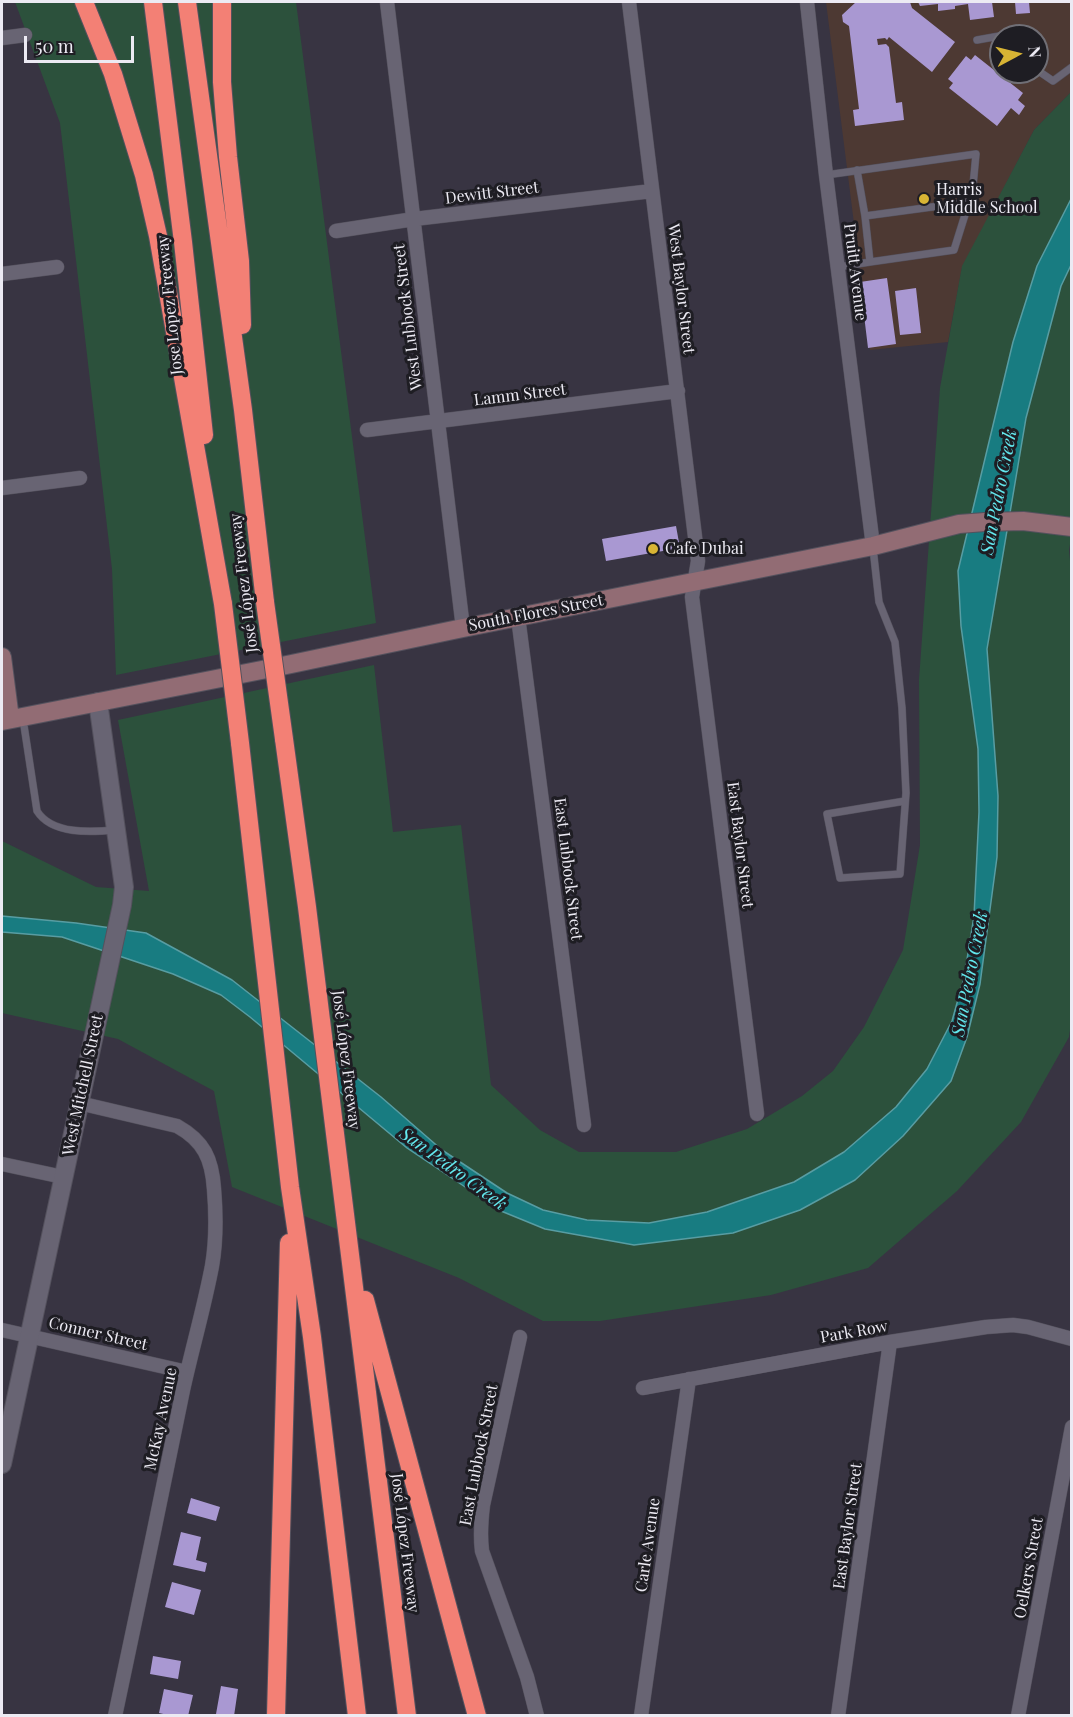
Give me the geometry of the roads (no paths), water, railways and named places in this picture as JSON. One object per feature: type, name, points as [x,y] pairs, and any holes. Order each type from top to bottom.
[{"type":"highway","points":[[84,2],[129,121],[158,236],[223,604]]},
{"type":"highway","name":"Jose Lopez Freeway","points":[[153,2],[183,242],[223,604]]},
{"type":"highway","points":[[187,2],[243,410]]},
{"type":"highway","points":[[222,2],[221,57],[225,122],[240,261],[243,410]]},
{"type":"highway","name":"José López Freeway","points":[[243,410],[265,602],[307,907],[407,1716]]},
{"type":"highway","name":"José López Freeway","points":[[223,604],[290,1180],[312,1337],[357,1716]]},
{"type":"highway","points":[[276,1716],[287,1393],[290,1180]]},
{"type":"highway","points":[[348,1237],[477,1716]]},
{"type":"main road","name":"South Flores Street","points":[[11,719],[873,546],[959,524],[1023,521],[1071,527]]},
{"type":"main road","points":[[2,657],[11,719]]},
{"type":"street","name":"West Lubbock Street","points":[[387,2],[463,628]]},
{"type":"street","name":"West Baylor Street","points":[[629,2],[698,561],[695,580]]},
{"type":"street","name":"Pruitt Avenue","points":[[807,2],[826,175],[873,546]]},
{"type":"street","points":[[2,38],[25,35]]},
{"type":"street","name":"Dewitt Street","points":[[336,231],[414,219],[652,191]]},
{"type":"street","points":[[2,274],[57,267]]},
{"type":"street","name":"Lamm Street","points":[[366,430],[678,391]]},
{"type":"street","points":[[2,488],[80,478]]},
{"type":"street","name":"East Baylor Street","points":[[695,580],[692,597],[757,1114]]},
{"type":"street","name":"East Lubbock Street","points":[[518,617],[584,1125]]},
{"type":"street","name":"West Mitchell Street","points":[[2,1464],[122,905],[124,887],[98,702]]},
{"type":"street","name":"McKay Avenue","points":[[79,1103],[177,1126],[190,1134],[200,1143],[208,1160],[214,1189],[212,1266],[187,1372],[116,1716]]},
{"type":"street","points":[[2,1164],[63,1178]]},
{"type":"street","name":"Park Row","points":[[643,1388],[890,1342],[986,1327],[1013,1325],[1028,1327],[1071,1339]]},
{"type":"street","name":"Conner Street","points":[[2,1330],[187,1372]]},
{"type":"street","name":"East Lubbock Street","points":[[520,1337],[483,1505],[481,1541],[482,1551],[527,1677],[537,1716]]},
{"type":"street","name":"East Baylor Street","points":[[838,1716],[890,1342]]},
{"type":"street","name":"Carle Avenue","points":[[641,1716],[689,1379]]},
{"type":"street","name":"Oelkers Street","points":[[1018,1716],[1071,1427]]},
{"type":"lane","points":[[977,40],[989,38]]},
{"type":"lane","points":[[1049,78],[1053,81],[1071,67]]},
{"type":"lane","points":[[826,175],[976,154],[973,186],[954,250],[838,267]]},
{"type":"lane","points":[[857,170],[870,262]]},
{"type":"lane","points":[[865,216],[969,202]]},
{"type":"lane","points":[[873,546],[879,602],[895,642],[902,708],[905,801],[900,874],[840,878],[827,814],[905,801]]},
{"type":"lane","points":[[11,719],[40,816],[57,827],[98,831],[116,830]]},
{"type":"water","name":"San Pedro Creek","points":[[1071,199],[1071,265],[1061,286],[1026,418],[987,649],[998,796],[997,857],[980,984],[967,1037],[951,1081],[903,1136],[855,1180],[800,1210],[733,1233],[634,1245],[545,1229],[501,1211],[407,1148],[221,995],[173,974],[62,937],[2,932],[2,916],[146,933],[232,980],[381,1097],[442,1150],[507,1193],[543,1210],[587,1220],[649,1223],[707,1212],[794,1182],[844,1152],[896,1107],[927,1069],[952,1021],[964,978],[974,916],[979,812],[978,749],[961,626],[958,571],[1013,342],[1037,266]]},
{"type":"place","name":"Harris Middle School","points":[[924,199]]},
{"type":"place","name":"Cafe Dubai","points":[[653,549]]}]
